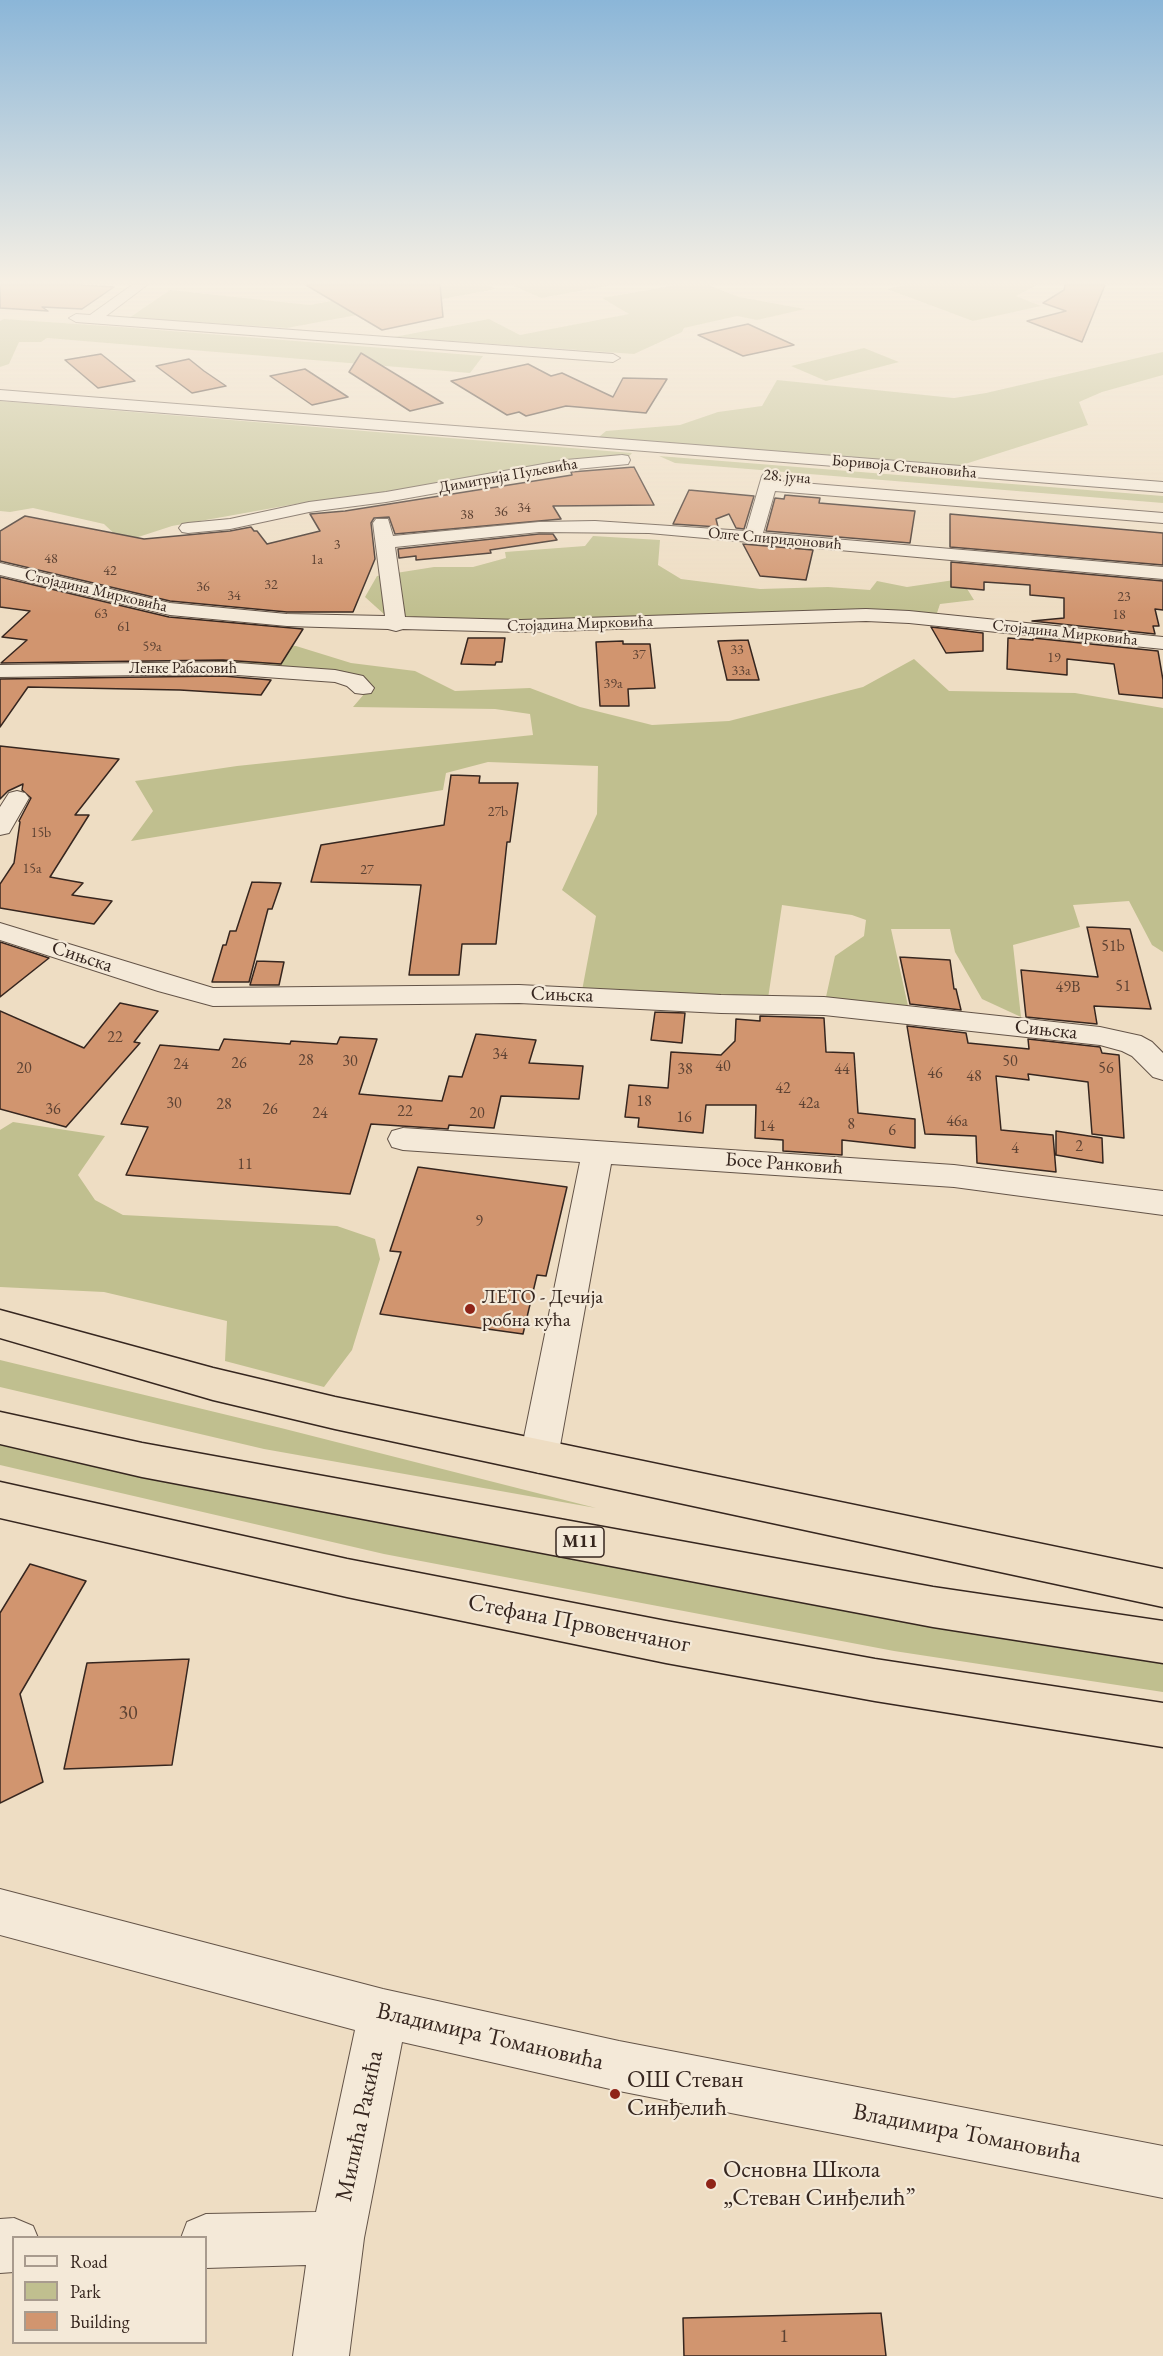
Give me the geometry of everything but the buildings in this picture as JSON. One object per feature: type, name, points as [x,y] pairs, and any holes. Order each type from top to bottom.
[{"type":"highway","points":[[0,1324],[213,1384],[539,1457],[1163,1588]]},
{"type":"highway","name":"M11","points":[[0,1428],[142,1460],[933,1607],[1163,1642]]},
{"type":"highway","name":"Стефана Првовенчаног","points":[[0,1500],[336,1575],[666,1642],[875,1680],[1163,1725]]},
{"type":"street","name":"Боривоја Стевановића","points":[[10,395],[643,456],[1163,487]]},
{"type":"street","name":"Димитрија Пуљевића","points":[[188,528],[242,522],[309,507],[376,499],[577,464],[643,456]]},
{"type":"street","name":"28. јуна","points":[[753,475],[770,481],[1163,518]]},
{"type":"street","points":[[753,537],[770,481]]},
{"type":"street","name":"28. јуна","points":[[770,481],[1163,508]]},
{"type":"street","points":[[376,499],[386,542],[396,625]]},
{"type":"street","name":"Олге Спиридоновић","points":[[386,542],[574,526],[649,528],[1163,573]]},
{"type":"street","name":"Стојадина Мирковића","points":[[0,569],[173,609],[287,620],[396,625],[521,626],[866,615],[918,618],[1163,643]]},
{"type":"street","name":"Ленке Рабасовић","points":[[0,671],[223,668],[335,676],[355,681],[363,688]]},
{"type":"street","points":[[0,828],[17,798]]},
{"type":"street","name":"Сињска","points":[[0,931],[168,985],[213,997],[519,994],[865,1009],[1100,1036],[1131,1043],[1142,1049],[1163,1070]]},
{"type":"street","name":"Босе Ранковић","points":[[403,1138],[954,1176],[1163,1203]]},
{"type":"street","points":[[539,1457],[598,1151]]},
{"type":"street","name":"Владимира Томановића","points":[[0,1912],[383,2013],[656,2074],[1163,2172]]},
{"type":"street","name":"Милића Ракића","points":[[321,2356],[337,2238],[383,2013]]},
{"type":"street","points":[[207,2241],[337,2238]]},
{"type":"green space","points":[[768,395],[924,395],[954,398],[974,395],[1095,395],[1079,402],[1088,425],[943,471],[593,442],[606,431],[680,425],[718,412],[762,406]]},
{"type":"green space","points":[[0,401],[632,453],[626,460],[376,499],[301,503],[172,526],[123,542],[104,524],[33,508],[10,512],[0,511]]},
{"type":"green space","points":[[659,456],[1163,496],[1163,503],[675,463]]},
{"type":"green space","points":[[593,536],[660,540],[658,565],[681,579],[760,589],[828,587],[870,590],[877,581],[907,587],[961,579],[974,600],[940,604],[935,619],[396,625],[365,597],[377,576],[434,567],[473,567],[506,558],[505,552],[585,546]]},
{"type":"green space","points":[[223,642],[296,646],[351,663],[415,671],[455,691],[530,688],[580,707],[652,725],[729,721],[863,687],[914,659],[949,691],[1075,693],[1163,708],[1163,952],[1152,945],[1129,901],[1073,905],[1080,927],[1013,945],[1021,1017],[982,999],[955,952],[950,929],[891,929],[910,1015],[824,1006],[835,956],[864,936],[866,920],[852,915],[782,905],[767,1005],[581,996],[596,916],[562,890],[597,814],[598,766],[488,762],[446,773],[443,790],[131,841],[153,811],[135,781],[237,766],[533,735],[530,714],[495,709],[353,707],[371,686],[213,666]]},
{"type":"green space","points":[[13,1122],[105,1136],[78,1175],[95,1200],[123,1215],[337,1226],[375,1239],[380,1259],[352,1350],[324,1387],[225,1361],[227,1321],[104,1292],[0,1287],[0,1130]]},
{"type":"green space","points":[[0,1360],[596,1508],[264,1449],[0,1387]]},
{"type":"green space","points":[[0,1435],[473,1540],[1163,1659],[1163,1692],[894,1651],[384,1554],[0,1465]]},
{"type":"place","name":"ЛЕТО - Дечија робна кућа","points":[[470,1309]]},
{"type":"place","name":"ОШ Стеван Синђелић","points":[[615,2094]]},
{"type":"place","name":"Основна Школа „Стеван Синђелић”","points":[[711,2184]]}]
